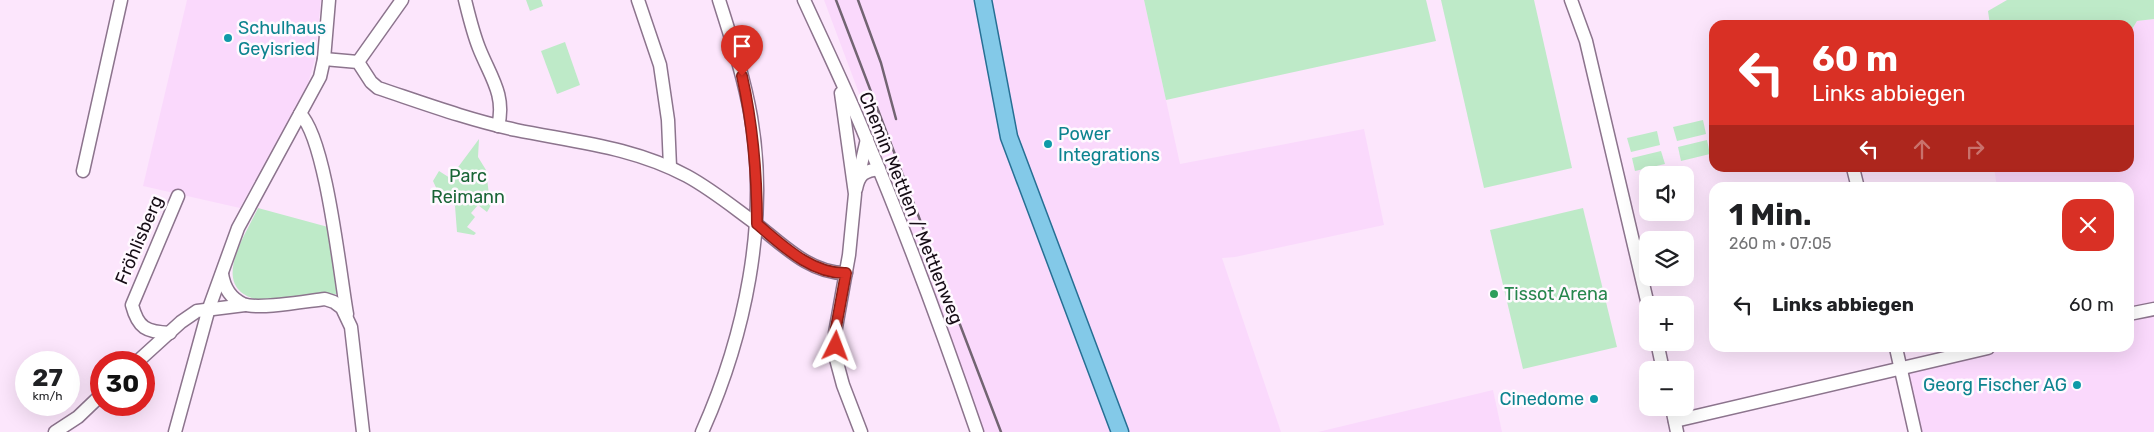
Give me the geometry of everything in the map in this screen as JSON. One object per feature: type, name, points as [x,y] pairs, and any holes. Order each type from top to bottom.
[{"type":"main road","points":[[983,0],[1009,137],[1120,432]]},
{"type":"street","points":[[83,171],[121,0]]},
{"type":"street","points":[[175,432],[209,308],[246,212],[317,85],[324,59],[329,0]]},
{"type":"street","points":[[358,62],[402,0]]},
{"type":"street","points":[[465,0],[479,47],[499,94],[501,104],[498,126]]},
{"type":"street","points":[[638,0],[660,66],[668,120],[670,167]]},
{"type":"street","points":[[702,432],[714,406],[733,344],[749,281],[757,224],[757,181],[751,117],[742,76],[719,0]]},
{"type":"street","name":"Chemin Mettlen / Mettlenweg","points":[[804,0],[867,139],[940,323],[977,432]]},
{"type":"street","points":[[1571,0],[1586,41],[1646,296]]},
{"type":"street","points":[[324,59],[358,62]]},
{"type":"street","points":[[358,62],[371,82],[378,88],[498,126],[612,147],[670,167],[703,185],[803,260],[833,274],[846,273]]},
{"type":"street","points":[[838,76],[854,194]]},
{"type":"street","points":[[300,114],[311,130],[326,180],[351,327],[363,432]]},
{"type":"street","points":[[861,432],[842,385],[836,359],[835,333],[846,273],[854,194],[867,139]]},
{"type":"street","points":[[858,178],[866,171],[879,169]]},
{"type":"street","name":"Fröhlisberg","points":[[170,332],[148,330],[140,325],[135,318],[132,305],[178,196]]},
{"type":"street","points":[[222,274],[228,291],[245,305]]},
{"type":"street","points":[[149,351],[198,310],[209,308],[324,299],[338,305],[348,317]]},
{"type":"street","points":[[2134,313],[2154,308]]},
{"type":"street","points":[[1897,352],[1915,432]]},
{"type":"street","points":[[1676,427],[1901,368],[1971,352]]},
{"type":"street","points":[[55,432],[78,417],[90,406]]},
{"type":"shaded area","points":[[187,0],[321,0],[315,59],[308,84],[240,208],[143,186]]},
{"type":"shaded area","points":[[824,0],[1144,0],[1180,164],[1364,129],[1384,225],[1235,257],[1222,258],[1281,432],[982,432],[943,317]]},
{"type":"shaded area","points":[[2154,19],[2154,432],[1908,432],[1901,368],[1972,352],[2134,352],[2134,182],[1996,182],[1995,172],[2134,172],[2134,26],[2137,21]]},
{"type":"shaded area","points":[[1493,390],[1502,432],[1318,432]]},
{"type":"green space","points":[[526,0],[541,0],[543,6],[530,11]]},
{"type":"green space","points":[[1144,0],[1426,0],[1436,41],[1166,100]]},
{"type":"green space","points":[[1441,0],[1534,0],[1572,168],[1484,188]]},
{"type":"green space","points":[[2007,0],[2154,0],[2154,19],[2137,21],[2134,26],[2134,20],[1989,20],[1988,11]]},
{"type":"green space","points":[[565,42],[580,85],[557,94],[541,51]]},
{"type":"green space","points":[[1703,120],[1706,134],[1677,141],[1673,127]]},
{"type":"green space","points":[[1657,131],[1660,145],[1631,152],[1627,138]]},
{"type":"green space","name":"Parc Reimann","points":[[479,139],[478,157],[486,170],[489,195],[494,200],[487,212],[478,205],[471,213],[475,217],[467,227],[476,233],[474,235],[457,232],[455,206],[440,196],[433,181],[439,171],[450,178]]},
{"type":"green space","points":[[1707,140],[1709,154],[1681,161],[1678,147]]},
{"type":"green space","points":[[1661,151],[1665,164],[1639,166],[1639,170],[1635,171],[1632,158]]},
{"type":"green space","points":[[258,208],[328,227],[339,294],[258,300],[243,294],[235,284],[233,273],[234,260]]},
{"type":"green space","points":[[1583,208],[1617,347],[1523,369],[1490,230]]},
{"type":"railway","points":[[836,0],[1001,432]]},
{"type":"railway","points":[[858,0],[881,63],[896,119]]},
{"type":"place","name":"Schulhaus Geyisried","points":[[228,38]]},
{"type":"place","name":"Power Integrations","points":[[1048,144]]},
{"type":"place","name":"Tissot Arena","points":[[1494,294]]},
{"type":"place","name":"Georg Fischer AG","points":[[2077,385]]},
{"type":"place","name":"Cinedome","points":[[1594,399]]},
{"type":"route","points":[[742,76],[751,117],[755,152],[757,224],[803,260],[833,274],[846,273],[835,333],[836,346]]}]
